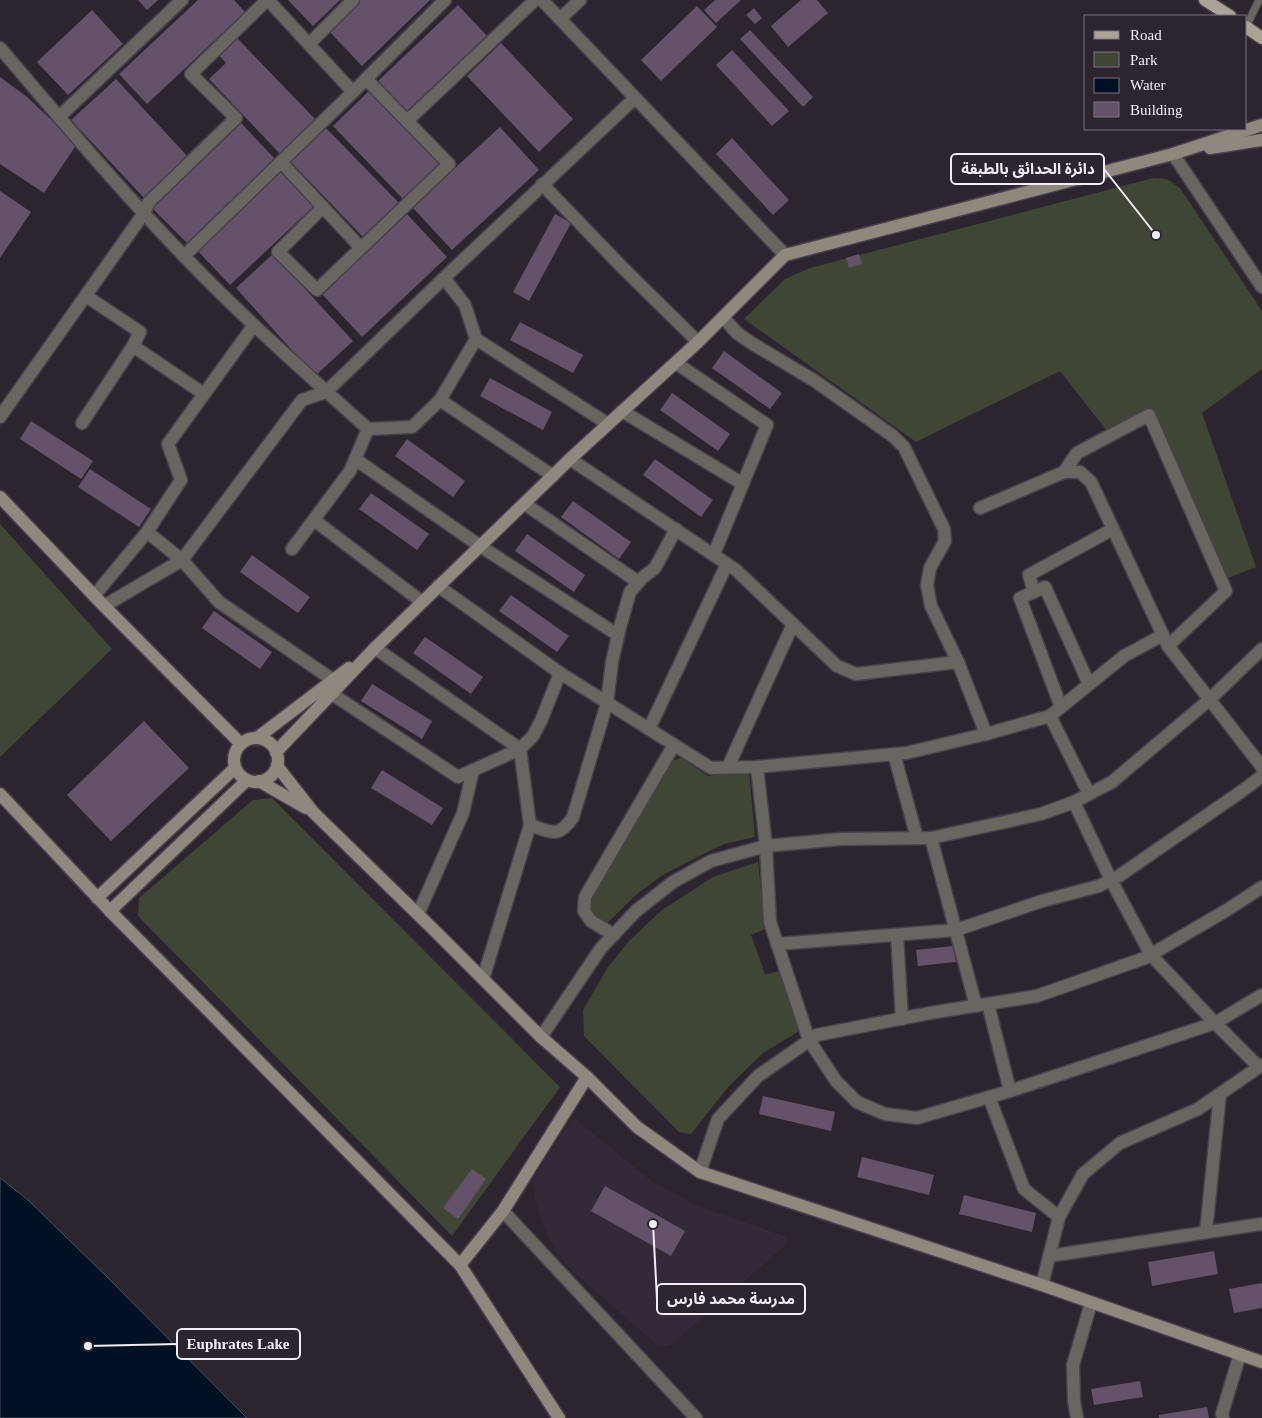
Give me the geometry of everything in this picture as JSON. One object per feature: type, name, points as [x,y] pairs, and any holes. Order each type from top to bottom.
[{"type":"main road","points":[[1205,0],[1228,15]]},
{"type":"main road","points":[[1247,28],[1262,38]]},
{"type":"main road","points":[[1247,130],[1262,125]]},
{"type":"main road","points":[[276,752],[375,648],[438,586],[570,459],[698,342],[785,254],[1173,154],[1247,130]]},
{"type":"main road","points":[[1173,154],[1262,140]]},
{"type":"main road","points":[[0,497],[94,596],[240,744]]},
{"type":"main road","points":[[257,738],[375,648]]},
{"type":"main road","points":[[110,911],[253,781],[266,780],[270,776],[277,766],[276,752],[269,742],[257,738],[250,739],[240,744],[234,754],[236,768],[240,774],[253,781],[313,812]]},
{"type":"main road","points":[[277,766],[313,812],[541,1037],[587,1077],[637,1127],[700,1172],[1042,1285],[1262,1362]]},
{"type":"main road","points":[[97,898],[236,768]]},
{"type":"main road","points":[[0,794],[97,898],[460,1265],[559,1418]]},
{"type":"main road","points":[[460,1265],[503,1211],[587,1077]]},
{"type":"street","points":[[59,117],[182,0]]},
{"type":"street","points":[[0,417],[144,213],[149,202],[236,118],[191,74],[267,0],[353,92]]},
{"type":"street","points":[[309,44],[352,0]]},
{"type":"street","points":[[184,256],[445,0]]},
{"type":"street","points":[[407,121],[536,0]]},
{"type":"street","points":[[542,0],[785,254]]},
{"type":"street","points":[[560,19],[580,0]]},
{"type":"street","points":[[0,48],[59,117],[184,256],[254,325],[368,429],[412,427],[440,400],[476,339]]},
{"type":"street","points":[[323,207],[278,252],[317,290],[448,164],[366,79]]},
{"type":"street","points":[[104,606],[182,560],[302,400],[326,392],[542,184],[635,98]]},
{"type":"street","points":[[1173,154],[1262,287]]},
{"type":"street","points":[[281,162],[361,248]]},
{"type":"street","points":[[542,184],[698,342]]},
{"type":"street","points":[[444,278],[465,305],[476,339],[608,424]]},
{"type":"street","points":[[82,422],[133,346],[140,332],[86,296]]},
{"type":"street","points":[[723,317],[737,333],[815,381],[893,436],[904,447],[944,529],[945,541],[930,568],[927,585],[931,606],[958,662],[986,734]]},
{"type":"street","points":[[94,596],[147,532],[181,480],[168,444],[254,325]]},
{"type":"street","points":[[133,346],[204,394]]},
{"type":"street","points":[[676,362],[767,424],[714,554]]},
{"type":"street","points":[[440,400],[553,476]]},
{"type":"street","points":[[622,411],[743,484]]},
{"type":"street","points":[[438,586],[560,673],[711,768],[757,767],[906,753],[986,734],[1050,716],[1124,656],[1165,640],[1226,591],[1149,415],[1077,453],[1064,472]]},
{"type":"street","points":[[292,549],[350,471],[368,429]]},
{"type":"street","points":[[355,458],[480,546],[618,635]]},
{"type":"street","points":[[570,459],[736,570],[838,666],[856,674],[958,662]]},
{"type":"street","points":[[980,508],[1064,472],[1080,472],[1091,482],[1165,640],[1262,767]]},
{"type":"street","points":[[524,504],[638,582]]},
{"type":"street","points":[[314,520],[422,602]]},
{"type":"street","points":[[530,825],[554,833],[568,825],[573,817],[606,703],[612,662],[630,592],[654,568],[676,529]]},
{"type":"street","points":[[1034,592],[1029,575],[1113,529]]},
{"type":"street","points":[[147,532],[182,560],[219,602],[333,680]]},
{"type":"street","points":[[649,729],[727,564]]},
{"type":"street","points":[[1061,707],[1020,598],[1045,587],[1090,684]]},
{"type":"street","points":[[728,767],[793,624]]},
{"type":"street","points":[[375,648],[520,749],[530,825],[484,979]]},
{"type":"street","points":[[541,1037],[601,948],[636,911],[673,882],[711,861],[766,846],[840,839],[930,838],[1041,814],[1074,802],[1112,782],[1209,700],[1262,650]]},
{"type":"street","points":[[332,694],[458,777],[520,749],[533,736],[541,722],[560,673]]},
{"type":"street","points":[[1050,716],[1089,794]]},
{"type":"street","points":[[614,935],[591,921],[584,911],[585,897],[674,745]]},
{"type":"street","points":[[894,754],[917,838]]},
{"type":"street","points":[[757,767],[766,846],[770,922],[809,1040],[836,1081],[857,1102],[885,1114],[917,1118],[1010,1091],[1215,1024],[1262,995]]},
{"type":"street","points":[[418,914],[463,813],[473,770]]},
{"type":"street","points":[[777,944],[956,930],[1042,901],[1099,886],[1119,876],[1262,776]]},
{"type":"street","points":[[1042,1285],[1059,1217],[1083,1174],[1120,1143],[1198,1109],[1261,1066],[1215,1024],[1151,954],[1111,880],[1074,802]]},
{"type":"street","points":[[930,838],[956,930],[1010,1091]]},
{"type":"street","points":[[700,1172],[718,1119],[758,1076],[816,1035],[902,1018],[1037,996],[1145,958],[1227,910],[1262,887]]},
{"type":"street","points":[[897,935],[902,1018]]},
{"type":"street","points":[[1206,1232],[1220,1094]]},
{"type":"street","points":[[989,1097],[1024,1189],[1059,1217]]},
{"type":"street","points":[[503,1211],[696,1418]]},
{"type":"street","points":[[1049,1256],[1262,1224]]},
{"type":"street","points":[[1077,1418],[1074,1401],[1073,1365],[1092,1303]]},
{"type":"street","points":[[1222,1418],[1240,1354]]},
{"type":"lane","points":[[1247,25],[1259,0]]},
{"type":"shaded area","points":[[573,1117],[654,1183],[697,1206],[787,1237],[787,1244],[669,1346],[658,1346],[567,1266],[553,1246],[544,1228],[536,1203],[533,1179]]},
{"type":"green space","points":[[1153,178],[1167,179],[1180,188],[1262,311],[1262,369],[1202,413],[1256,567],[1228,578],[1153,421],[1114,440],[1060,371],[916,442],[744,319],[785,279],[810,268]]},
{"type":"green space","points":[[0,524],[112,649],[0,757]]},
{"type":"green space","points":[[681,758],[708,776],[749,772],[755,837],[724,844],[661,876],[636,895],[607,923],[590,918],[586,909],[669,762]]},
{"type":"green space","points":[[272,798],[560,1087],[452,1236],[138,916],[139,898],[253,800]]},
{"type":"green space","points":[[758,862],[765,929],[751,935],[765,974],[781,971],[804,1028],[763,1053],[729,1086],[691,1134],[679,1132],[584,1036],[583,1010],[608,967],[630,940],[662,910],[713,877]]},
{"type":"water","points":[[0,1178],[28,1200],[247,1418],[0,1418]]},
{"type":"building","points":[[138,0],[158,0],[147,10]]},
{"type":"building","points":[[198,0],[234,0],[245,12],[147,104],[119,74]]},
{"type":"building","points":[[288,0],[340,0],[313,26]]},
{"type":"building","points":[[359,0],[430,0],[362,66],[328,30]]},
{"type":"building","points":[[715,0],[741,0],[716,23],[704,10]]},
{"type":"building","points":[[801,0],[817,0],[828,13],[788,47],[771,26]]},
{"type":"building","points":[[458,5],[489,38],[408,115],[377,82]]},
{"type":"building","points":[[697,6],[717,27],[661,81],[641,60]]},
{"type":"building","points":[[754,8],[762,18],[755,24],[746,15]]},
{"type":"building","points":[[92,10],[123,44],[68,95],[37,62]]},
{"type":"building","points":[[750,30],[813,97],[803,107],[740,39]]},
{"type":"building","points":[[235,36],[318,122],[282,156],[209,79],[226,63],[217,53]]},
{"type":"building","points":[[501,43],[573,119],[539,152],[467,76]]},
{"type":"building","points":[[732,50],[789,111],[772,126],[716,65]]},
{"type":"building","points":[[0,77],[27,97],[77,144],[44,193],[0,164]]},
{"type":"building","points":[[116,79],[189,158],[145,199],[71,120]]},
{"type":"building","points":[[371,89],[442,164],[404,200],[333,126]]},
{"type":"building","points":[[240,122],[276,160],[189,245],[152,208]]},
{"type":"building","points":[[325,127],[400,204],[365,239],[290,161]]},
{"type":"building","points":[[500,127],[539,170],[452,250],[412,207]]},
{"type":"building","points":[[732,138],[789,200],[773,215],[716,154]]},
{"type":"building","points":[[281,168],[316,204],[230,285],[196,249]]},
{"type":"building","points":[[0,191],[31,212],[0,258]]},
{"type":"building","points":[[407,214],[447,257],[362,337],[322,294]]},
{"type":"building","points":[[555,214],[571,223],[529,301],[513,292]]},
{"type":"building","points":[[273,254],[353,341],[315,376],[236,288]]},
{"type":"building","points":[[859,254],[862,264],[849,268],[846,258]]},
{"type":"building","points":[[520,322],[583,355],[573,373],[510,340]]},
{"type":"building","points":[[724,351],[782,393],[770,409],[712,368]]},
{"type":"building","points":[[490,378],[552,412],[543,430],[480,396]]},
{"type":"building","points":[[672,393],[730,434],[718,451],[660,410]]},
{"type":"building","points":[[31,421],[93,461],[81,479],[20,439]]},
{"type":"building","points":[[407,439],[465,481],[453,497],[395,456]]},
{"type":"building","points":[[655,459],[713,500],[701,517],[643,475]]},
{"type":"building","points":[[90,469],[151,509],[139,527],[78,487]]},
{"type":"building","points":[[371,493],[429,534],[417,550],[359,509]]},
{"type":"building","points":[[573,501],[631,542],[619,559],[561,517]]},
{"type":"building","points":[[527,534],[585,575],[574,592],[515,551]]},
{"type":"building","points":[[252,555],[310,597],[298,613],[240,572]]},
{"type":"building","points":[[511,595],[569,636],[557,652],[499,611]]},
{"type":"building","points":[[214,611],[272,652],[260,669],[202,628]]},
{"type":"building","points":[[425,637],[483,677],[471,694],[413,653]]},
{"type":"building","points":[[372,684],[432,721],[422,739],[361,701]]},
{"type":"building","points":[[144,721],[189,768],[111,841],[67,795]]},
{"type":"building","points":[[382,770],[443,808],[432,825],[371,788]]},
{"type":"building","points":[[953,946],[956,962],[918,966],[916,950]]},
{"type":"building","points":[[763,1096],[835,1112],[831,1131],[759,1114]]},
{"type":"building","points":[[862,1157],[934,1175],[929,1195],[857,1177]]},
{"type":"building","points":[[472,1169],[486,1179],[458,1219],[443,1208]]},
{"type":"building","points":[[605,1186],[685,1231],[671,1256],[591,1211]]},
{"type":"building","points":[[964,1195],[1036,1213],[1032,1232],[959,1214]]},
{"type":"building","points":[[1214,1251],[1218,1274],[1152,1286],[1148,1262]]},
{"type":"building","points":[[1262,1283],[1262,1308],[1234,1313],[1229,1289]]},
{"type":"building","points":[[1140,1381],[1143,1397],[1094,1405],[1091,1389]]},
{"type":"building","points":[[1207,1407],[1209,1418],[1159,1418],[1159,1415]]},
{"type":"place","name":"دائرة الحدائق بالطبقة","points":[[1156,235]]},
{"type":"place","name":"مدرسة محمد فارس","points":[[653,1224]]},
{"type":"place","name":"Euphrates Lake","points":[[88,1346]]}]
